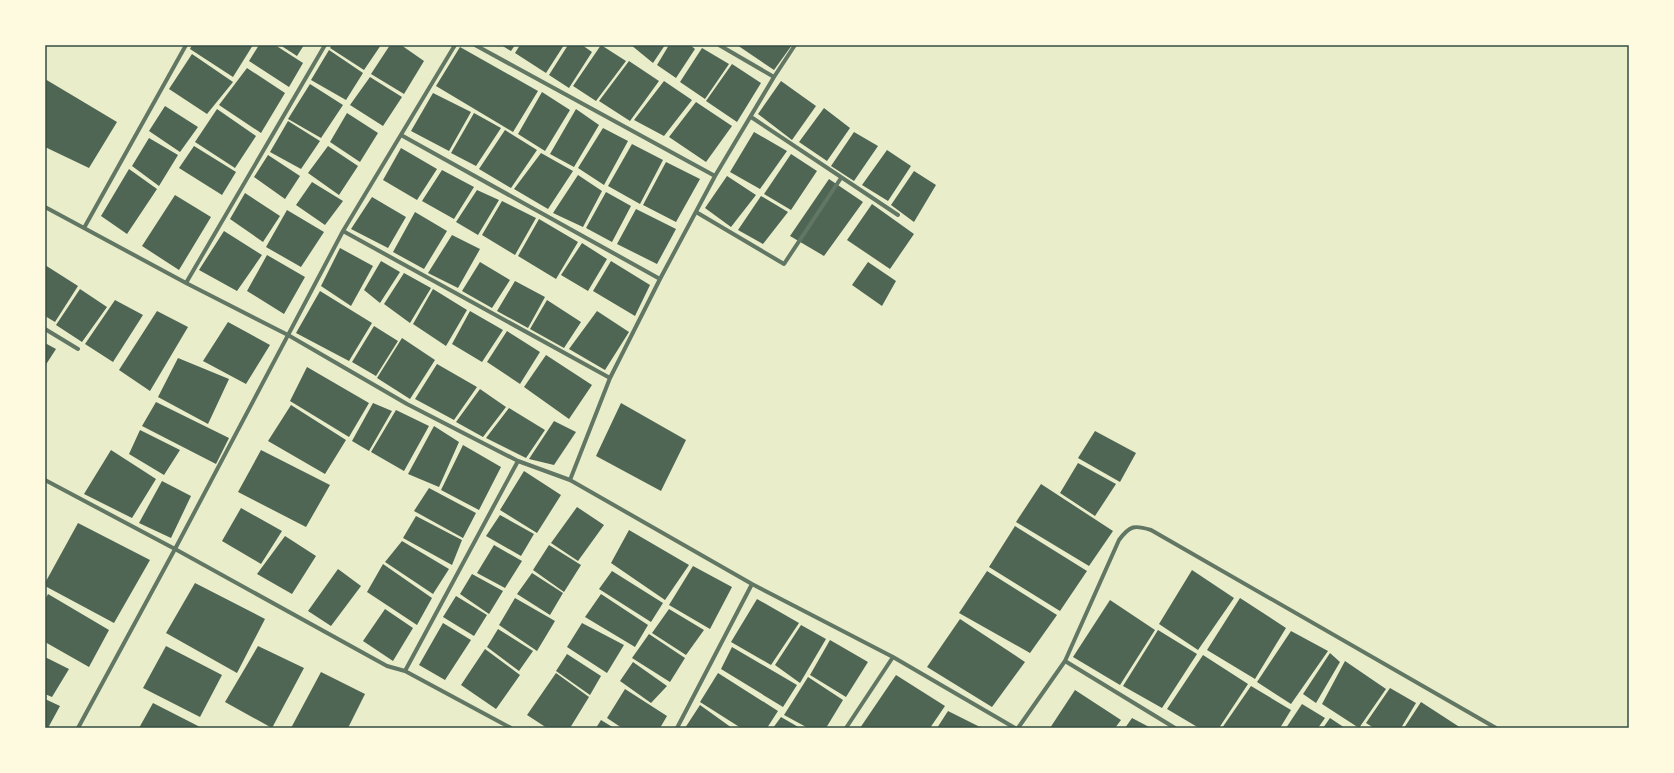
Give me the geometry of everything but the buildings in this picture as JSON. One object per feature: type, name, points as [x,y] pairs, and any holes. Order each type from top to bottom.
[{"type":"street","points":[[84,228],[186,45]]},
{"type":"street","points":[[186,283],[325,45]]},
{"type":"street","points":[[78,728],[175,549],[343,231],[455,45]]},
{"type":"street","points":[[475,45],[715,176]]},
{"type":"street","points":[[720,45],[774,77]]},
{"type":"street","points":[[570,480],[610,378],[660,279],[715,176],[774,77],[795,45]]},
{"type":"street","points":[[751,116],[898,215]]},
{"type":"street","points":[[401,135],[660,279]]},
{"type":"street","points":[[696,212],[784,264],[841,178]]},
{"type":"street","points":[[45,207],[186,283],[288,335],[407,404],[518,462],[570,480],[752,584],[893,657],[1015,728]]},
{"type":"street","points":[[343,231],[610,378]]},
{"type":"street","points":[[45,329],[78,349]]},
{"type":"street","points":[[405,672],[518,462]]},
{"type":"street","points":[[45,480],[175,549],[387,666],[405,672],[511,728]]},
{"type":"street","points":[[1018,728],[1065,661],[1120,540],[1126,530],[1138,526],[1151,530],[1496,728]]},
{"type":"street","points":[[677,728],[752,584]]},
{"type":"street","points":[[846,728],[893,657]]},
{"type":"street","points":[[1065,661],[1175,728]]}]
